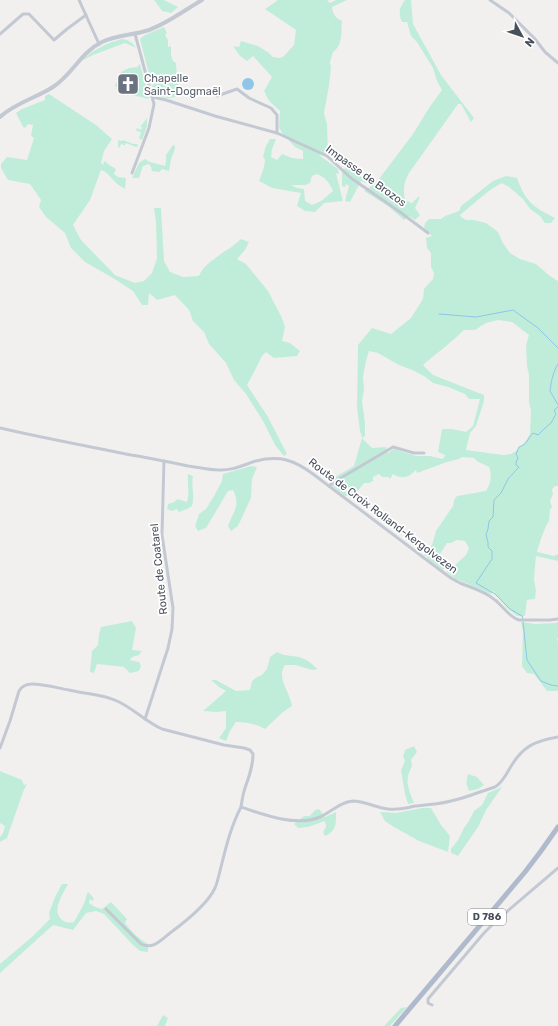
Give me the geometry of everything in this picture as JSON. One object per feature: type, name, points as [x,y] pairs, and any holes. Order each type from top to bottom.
[{"type":"main road","name":"D 786","points":[[395,1026],[520,877],[558,827]]},
{"type":"street","points":[[79,0],[99,44]]},
{"type":"street","points":[[0,117],[11,108],[58,84],[84,55],[99,44],[110,39],[149,30],[202,0]]},
{"type":"street","points":[[490,0],[509,13],[535,39],[545,52],[558,63]]},
{"type":"street","points":[[0,34],[23,14],[29,14],[54,40],[86,15]]},
{"type":"street","points":[[132,173],[149,128],[154,104],[135,34]]},
{"type":"street","points":[[217,96],[237,89],[249,98],[271,108],[277,114],[277,133]]},
{"type":"street","name":"Impasse de Brozos","points":[[153,97],[277,133],[327,156],[351,178],[428,233]]},
{"type":"street","name":"Route de Croix Rolland-Kergolvezen","points":[[0,428],[209,469],[234,469],[257,461],[269,459],[289,460],[305,468],[444,573],[457,581],[486,593],[515,618],[519,620],[558,619]]},
{"type":"street","points":[[329,486],[393,447],[414,453],[424,453]]},
{"type":"street","name":"Route de Coatarel","points":[[146,719],[168,648],[172,629],[172,602],[162,535],[164,461]]},
{"type":"street","points":[[0,748],[21,688],[28,685],[44,685],[118,701],[162,729],[248,749],[252,752],[253,756],[250,775],[241,807],[235,819],[217,882],[212,894],[197,910],[162,939],[151,946],[141,944],[106,909]]},
{"type":"street","points":[[241,807],[281,818],[304,820],[318,818],[348,802],[359,802],[394,810],[450,801],[496,786],[503,780],[516,758],[525,748],[535,742],[558,737]]},
{"type":"street","points":[[432,1005],[428,1004],[428,999],[484,933],[558,868]]},
{"type":"green space","points":[[153,0],[164,0],[178,7],[171,13],[162,11]]},
{"type":"green space","points":[[278,0],[327,0],[330,3],[336,0],[347,0],[332,7],[335,16],[342,21],[341,34],[340,42],[333,52],[330,62],[331,68],[329,86],[324,113],[327,124],[328,153],[319,155],[338,169],[339,174],[336,173],[343,201],[324,203],[315,212],[305,211],[297,206],[301,193],[272,188],[259,181],[264,167],[265,160],[263,156],[270,139],[276,139],[271,157],[277,160],[282,154],[292,158],[303,159],[303,151],[295,147],[282,133],[279,127],[280,111],[269,101],[264,91],[272,77],[253,56],[247,61],[240,56],[233,46],[239,47],[241,41],[258,46],[273,57],[280,58],[284,56],[294,45],[296,30],[265,9]],"holes":[[[317,174],[327,181],[333,191],[321,201],[312,205],[305,201],[304,189],[291,185],[305,185],[310,183],[312,176]]]},
{"type":"green space","points":[[405,0],[411,0],[413,24],[441,75],[474,118],[471,122],[461,104],[458,104],[409,173],[404,186],[405,200],[412,203],[420,197],[415,208],[420,215],[415,220],[409,216],[404,220],[388,206],[364,191],[379,179],[413,134],[442,90],[437,81],[433,68],[417,42],[411,36],[407,22],[402,22],[400,11]]},
{"type":"green space","points":[[164,27],[167,33],[165,35],[168,40],[168,47],[171,46],[171,55],[173,61],[176,63],[178,92],[177,96],[171,98],[162,97],[154,93],[152,86],[154,84],[150,78],[140,39],[145,35]]},
{"type":"green space","points":[[122,39],[127,40],[136,48],[125,43],[81,61],[100,47]]},
{"type":"green space","points":[[140,64],[148,99],[126,92],[115,86],[121,72],[129,68],[137,67]]},
{"type":"green space","points":[[49,94],[96,125],[112,139],[104,151],[101,163],[104,165],[103,163],[105,161],[116,169],[114,174],[118,177],[126,178],[125,189],[117,184],[108,174],[101,170],[90,200],[73,225],[81,240],[115,275],[135,283],[144,281],[152,273],[157,258],[154,208],[161,208],[164,261],[170,272],[183,277],[199,276],[207,265],[241,239],[249,242],[245,250],[237,259],[246,264],[268,291],[285,327],[282,341],[290,343],[300,351],[297,356],[274,358],[266,352],[262,356],[247,385],[268,417],[287,454],[284,456],[275,445],[263,421],[246,394],[234,380],[226,363],[209,344],[204,332],[193,321],[189,310],[175,295],[157,300],[149,293],[148,305],[142,305],[133,291],[85,262],[71,248],[65,233],[46,217],[39,207],[41,200],[30,184],[8,180],[1,168],[1,164],[7,157],[27,160],[34,138],[31,136],[33,125],[28,124],[25,128],[23,127],[16,113],[45,100],[45,96]]},
{"type":"green space","points":[[147,118],[147,126],[142,140],[139,138],[141,133],[136,131],[137,128],[141,130],[142,127],[140,127]]},
{"type":"green space","points":[[118,140],[137,144],[138,146],[136,147],[126,143],[123,145],[122,143],[119,148]]},
{"type":"green space","points":[[173,145],[175,148],[171,158],[169,171],[162,169],[159,172],[152,171],[149,164],[143,166],[139,178],[132,178],[139,163],[145,159],[165,166],[166,155]]},
{"type":"green space","points":[[347,166],[368,182],[366,183],[361,181],[350,202],[345,201],[349,186],[346,184],[345,187],[342,186],[342,172]]},
{"type":"green space","points":[[506,176],[517,178],[523,192],[535,207],[555,218],[551,223],[545,223],[540,216],[530,209],[523,199],[502,183],[485,194],[460,215],[466,220],[486,223],[498,232],[510,253],[520,259],[536,264],[558,281],[558,486],[555,486],[552,489],[553,494],[550,501],[552,507],[550,510],[549,521],[537,552],[554,556],[558,554],[558,561],[536,556],[534,579],[536,591],[535,599],[527,600],[525,616],[517,616],[507,608],[493,591],[491,594],[456,579],[447,572],[447,569],[445,568],[443,570],[424,555],[432,545],[436,531],[453,506],[454,500],[457,496],[486,491],[490,479],[489,467],[474,458],[462,457],[417,473],[416,470],[406,477],[400,477],[393,474],[390,479],[388,477],[382,477],[379,474],[373,477],[373,481],[364,483],[352,498],[345,496],[332,486],[335,483],[330,480],[354,466],[362,438],[357,408],[358,345],[372,328],[391,334],[411,318],[423,299],[424,289],[433,279],[434,273],[431,267],[431,253],[427,248],[426,238],[432,236],[424,228],[425,223],[429,219],[441,219],[459,211],[461,206],[493,181]],"holes":[[[498,320],[512,322],[529,335],[526,345],[529,375],[529,402],[531,411],[530,434],[525,442],[516,451],[511,454],[503,455],[466,450],[470,433],[476,426],[484,401],[484,395],[433,375],[423,365],[464,330],[475,330],[486,323]],[[369,351],[378,353],[399,365],[424,376],[433,383],[465,394],[469,399],[480,399],[473,426],[466,432],[452,429],[442,429],[438,452],[445,455],[443,459],[430,456],[416,456],[393,449],[388,453],[386,447],[372,448],[362,438],[365,436],[362,401],[364,389],[363,377]],[[457,540],[465,541],[469,548],[466,555],[452,568],[447,568],[445,564],[437,561],[435,558],[440,554],[447,543]]]},
{"type":"green space","points":[[251,466],[257,467],[252,479],[251,498],[238,526],[231,531],[228,526],[236,505],[233,490],[228,491],[206,528],[198,531],[195,526],[199,514],[206,509],[214,496],[222,481],[223,474]]},
{"type":"green space","points":[[188,474],[193,476],[192,506],[179,512],[177,509],[172,511],[167,509],[168,504],[178,499],[187,502]]},
{"type":"green space","points":[[132,621],[136,628],[132,650],[142,651],[139,655],[132,657],[130,660],[139,662],[141,666],[139,671],[130,673],[124,667],[97,664],[94,673],[90,672],[92,651],[98,645],[101,627]]},
{"type":"green space","points":[[521,622],[535,624],[558,622],[558,691],[547,691],[534,674],[527,673],[522,666],[523,631]]},
{"type":"green space","points":[[277,652],[283,655],[304,659],[318,669],[312,670],[295,665],[285,665],[282,675],[292,706],[283,712],[265,729],[244,722],[236,722],[226,741],[219,738],[226,728],[226,711],[203,711],[226,691],[211,680],[216,680],[236,691],[250,690],[252,681],[262,675],[267,669],[270,657]]},
{"type":"green space","points":[[414,746],[417,752],[411,760],[412,766],[408,776],[408,784],[414,803],[408,804],[401,770],[405,761],[403,756],[405,750]]},
{"type":"green space","points":[[0,771],[22,780],[24,785],[27,784],[7,838],[0,842],[0,837],[5,826],[0,823]]},
{"type":"green space","points":[[468,774],[477,777],[484,785],[478,789],[469,791],[467,787]]},
{"type":"green space","points":[[502,787],[486,810],[478,827],[458,856],[451,853],[451,849],[458,840],[474,811],[482,805],[488,793]]},
{"type":"green space","points":[[422,808],[431,808],[441,825],[450,836],[448,852],[419,841],[394,827],[385,821],[380,812],[396,813]]},
{"type":"green space","points":[[319,809],[325,817],[336,812],[335,826],[329,834],[325,836],[323,832],[326,827],[325,821],[308,827],[298,828],[294,824],[304,816],[310,816],[315,810]]},
{"type":"green space","points":[[62,884],[68,884],[61,897],[58,907],[59,916],[62,920],[65,922],[74,922],[84,904],[88,892],[94,899],[92,901],[90,899],[89,903],[95,907],[102,909],[111,902],[127,919],[125,923],[130,929],[148,944],[148,952],[140,951],[104,914],[96,911],[86,913],[73,930],[53,925],[0,973],[0,964],[33,936],[50,919],[49,913]]},
{"type":"green space","points":[[407,1007],[390,1026],[384,1026],[401,1008]]},
{"type":"green space","points":[[163,1015],[168,1018],[165,1026],[157,1026]]},
{"type":"water","points":[[246,78],[250,78],[254,84],[250,90],[246,90],[242,86],[242,82]]},
{"type":"waterway","points":[[439,314],[476,317],[513,310],[538,328],[558,348]]},
{"type":"waterway","points":[[558,364],[552,377],[550,391],[558,405]]},
{"type":"waterway","points":[[523,619],[522,616],[510,609],[495,594],[476,583],[492,559],[492,551],[488,547],[486,535],[489,521],[493,517],[494,500],[501,493],[508,479],[519,467],[516,465],[518,458],[516,454],[519,447],[526,443],[533,433],[538,435],[551,423],[556,414],[554,410],[558,407]]},
{"type":"waterway","points":[[523,622],[527,660],[541,681],[558,686]]},
{"type":"place","name":"Chapelle Saint-Dogmaël","points":[[128,84]]}]
